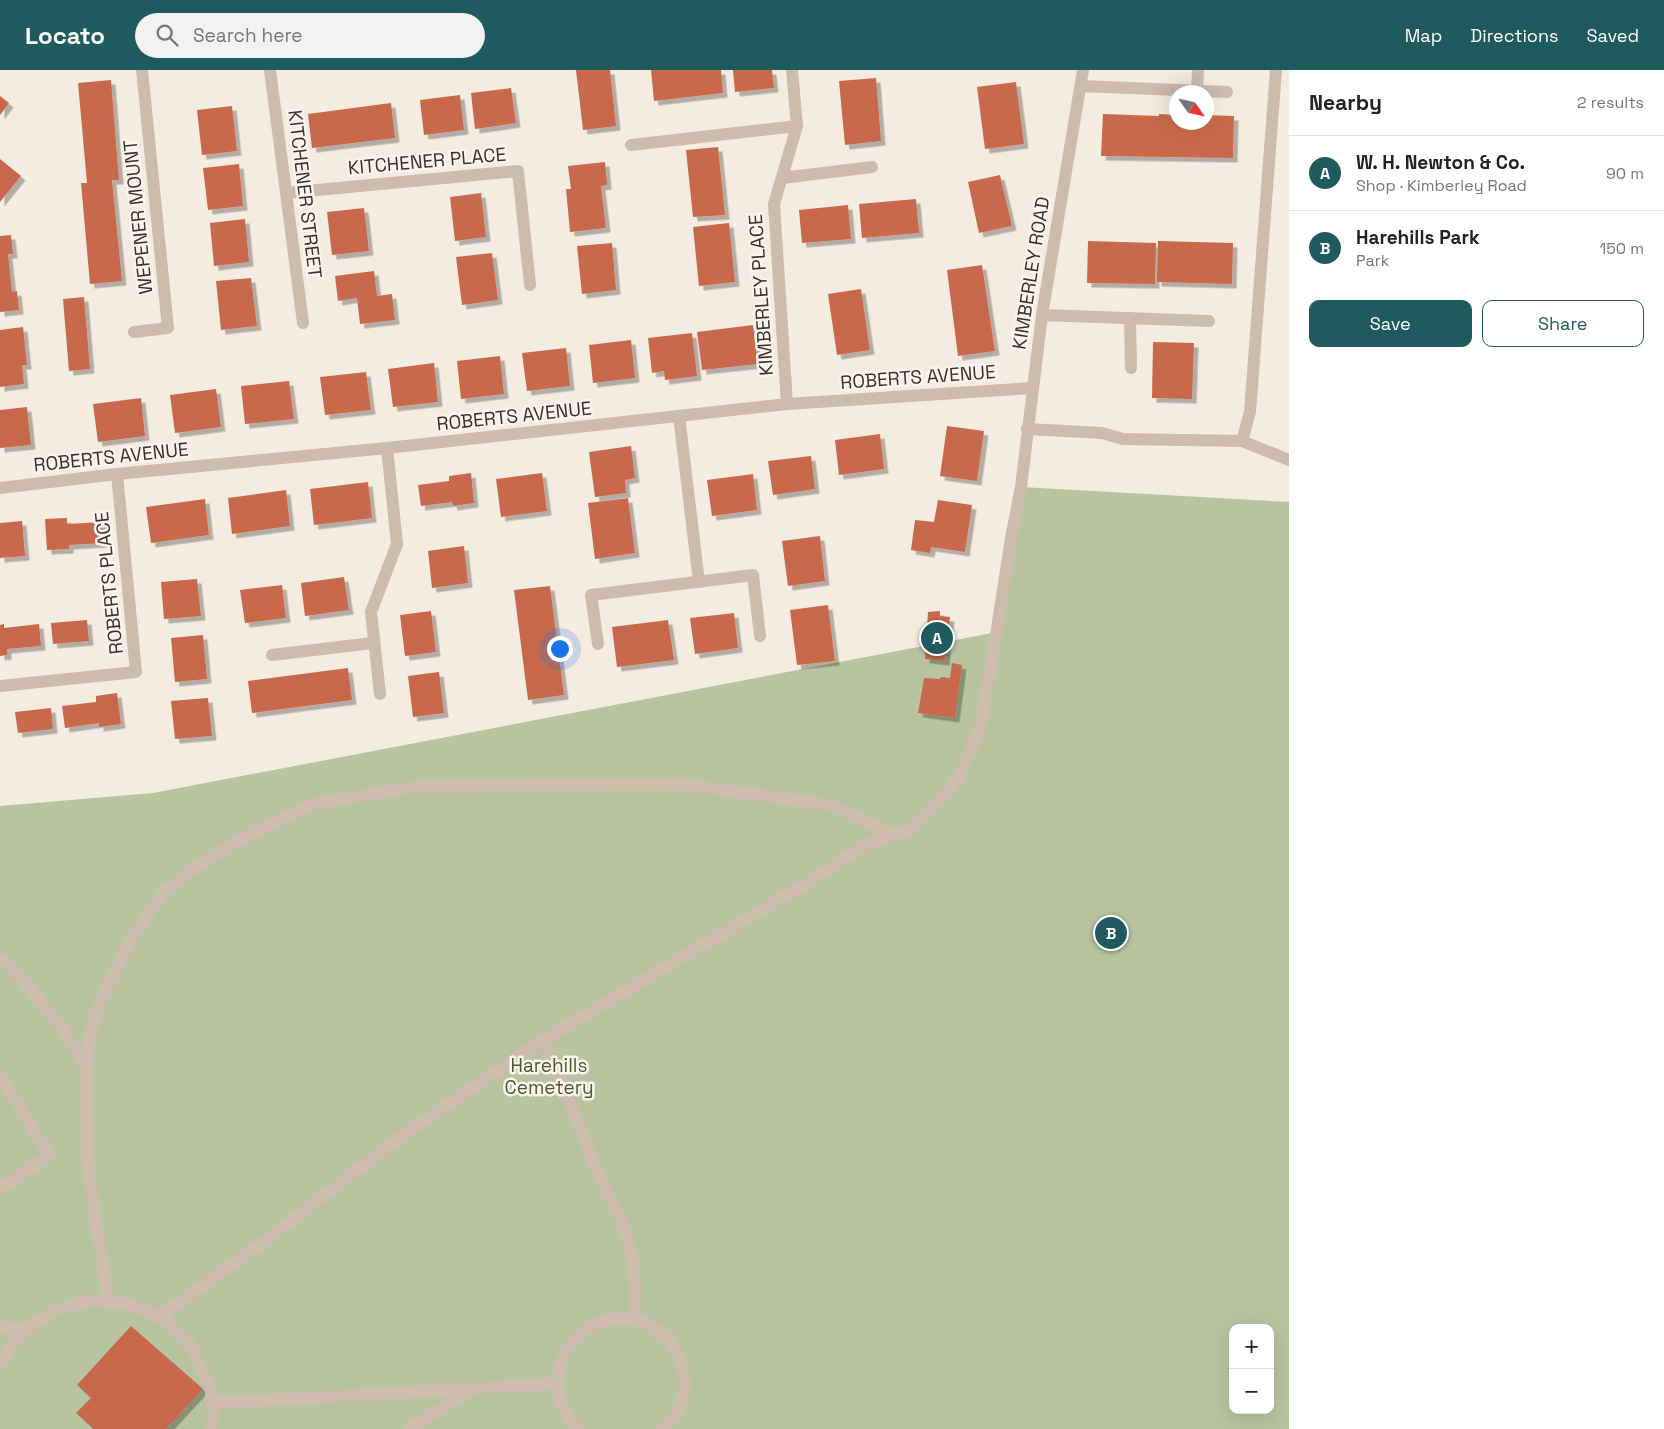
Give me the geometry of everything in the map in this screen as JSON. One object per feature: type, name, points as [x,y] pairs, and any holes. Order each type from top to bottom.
[{"type":"street","name":"WEPENER MOUNT","points":[[134,332],[168,328],[142,70]]},
{"type":"street","name":"KITCHENER STREET","points":[[270,70],[303,323]]},
{"type":"street","name":"KIMBERLEY PLACE","points":[[787,404],[774,204],[796,126],[792,70]]},
{"type":"street","name":"KIMBERLEY ROAD","points":[[160,1317],[269,1238],[399,1138],[544,1039],[807,883],[864,845],[912,829],[959,777],[978,731],[992,661],[1021,487],[1042,315],[1083,70]]},
{"type":"street","points":[[1197,85],[1198,70]]},
{"type":"street","points":[[1242,441],[1250,412],[1276,70]]},
{"type":"street","points":[[1081,86],[1169,90]]},
{"type":"street","points":[[1214,92],[1227,92]]},
{"type":"street","points":[[631,145],[796,126]]},
{"type":"street","points":[[782,178],[872,167]]},
{"type":"street","name":"KITCHENER PLACE","points":[[286,193],[518,171],[530,285]]},
{"type":"street","points":[[1042,315],[1208,321]]},
{"type":"street","points":[[1130,318],[1131,368]]},
{"type":"street","name":"ROBERTS AVENUE","points":[[0,488],[117,474],[387,448],[787,404],[1032,388]]},
{"type":"street","points":[[678,416],[698,582]]},
{"type":"street","points":[[1027,429],[1102,433],[1123,439],[1242,441],[1289,460]]},
{"type":"street","points":[[380,694],[371,612],[397,544],[387,448]]},
{"type":"street","name":"ROBERTS PLACE","points":[[0,686],[136,672],[117,474]]},
{"type":"street","points":[[598,644],[592,595],[753,575],[760,636]]},
{"type":"street","points":[[272,655],[373,643]]},
{"type":"street","points":[[110,1302],[95,1218],[87,1151],[86,1067],[94,1015],[132,938],[164,892],[205,861],[253,832],[314,804],[419,786],[682,784],[830,805],[894,835]]},
{"type":"street","points":[[0,959],[10,966],[58,1022],[86,1067]]},
{"type":"street","points":[[544,1039],[601,1181],[624,1227],[633,1260],[636,1292],[634,1320]]},
{"type":"street","points":[[0,1189],[49,1155],[1,1077]]},
{"type":"street","points":[[0,1364],[22,1332],[55,1310],[92,1300],[130,1304],[160,1317],[189,1342],[211,1390],[213,1416],[210,1429]]},
{"type":"street","points":[[580,1429],[574,1424],[563,1407],[557,1386],[559,1366],[568,1346],[582,1331],[601,1321],[622,1318],[642,1322],[660,1331],[674,1347],[683,1366],[684,1387],[679,1407],[668,1425],[662,1429]]},
{"type":"street","points":[[0,1325],[22,1332]]},
{"type":"street","points":[[212,1403],[539,1385],[558,1382]]},
{"type":"street","points":[[409,1429],[472,1388]]},
{"type":"green space","name":"Harehills Cemetery","points":[[1021,487],[1289,502],[1289,1429],[0,1429],[0,806],[153,793],[992,633]]},
{"type":"building","points":[[576,70],[610,70],[616,126],[583,130]]},
{"type":"building","points":[[651,70],[721,70],[723,93],[654,101]]},
{"type":"building","points":[[733,70],[772,70],[774,88],[735,92]]},
{"type":"building","points":[[876,78],[881,141],[845,145],[839,81]]},
{"type":"building","points":[[111,80],[119,180],[112,180],[122,281],[90,284],[81,183],[87,183],[78,83]]},
{"type":"building","points":[[1016,82],[1024,144],[985,149],[977,87]]},
{"type":"building","points":[[511,88],[516,123],[475,129],[471,93]]},
{"type":"building","points":[[460,95],[464,130],[424,135],[420,100]]},
{"type":"building","points":[[0,96],[9,103],[0,115]]},
{"type":"building","points":[[391,103],[395,138],[312,148],[308,114]]},
{"type":"building","points":[[232,106],[237,151],[202,155],[197,110]]},
{"type":"building","points":[[1103,114],[1159,116],[1159,114],[1169,115],[1169,130],[1214,130],[1214,115],[1234,116],[1233,158],[1101,156]]},
{"type":"building","points":[[718,147],[725,215],[693,217],[686,150]]},
{"type":"building","points":[[0,159],[21,176],[0,202]]},
{"type":"building","points":[[605,162],[607,185],[601,186],[606,228],[570,232],[566,189],[571,189],[568,166]]},
{"type":"building","points":[[239,164],[243,206],[208,210],[203,168]]},
{"type":"building","points":[[1000,175],[1012,226],[979,233],[968,182]]},
{"type":"building","points":[[481,193],[486,237],[455,241],[450,197]]},
{"type":"building","points":[[916,199],[919,233],[862,238],[859,204]]},
{"type":"building","points":[[848,205],[851,239],[802,243],[799,210]]},
{"type":"building","points":[[364,208],[369,251],[332,255],[327,212]]},
{"type":"building","points":[[245,219],[249,262],[214,266],[210,223]]},
{"type":"building","points":[[729,223],[735,282],[699,286],[693,227]]},
{"type":"building","points":[[11,235],[13,254],[8,254],[12,292],[17,291],[19,310],[0,312],[0,236]]},
{"type":"building","points":[[1088,241],[1156,243],[1155,284],[1087,283]]},
{"type":"building","points":[[1158,241],[1233,243],[1232,284],[1157,282]]},
{"type":"building","points":[[612,243],[616,290],[582,294],[577,246]]},
{"type":"building","points":[[492,253],[498,300],[462,305],[456,257]]},
{"type":"building","points":[[982,265],[995,351],[958,356],[947,270]]},
{"type":"building","points":[[374,271],[377,296],[392,294],[395,320],[360,324],[357,298],[338,301],[335,276]]},
{"type":"building","points":[[251,278],[257,326],[221,330],[216,281]]},
{"type":"building","points":[[861,289],[870,350],[837,355],[828,294]]},
{"type":"building","points":[[84,297],[90,369],[69,371],[63,299]]},
{"type":"building","points":[[753,325],[758,364],[702,370],[697,332]]},
{"type":"building","points":[[23,327],[27,365],[22,365],[24,384],[0,387],[0,330]]},
{"type":"building","points":[[692,333],[697,376],[665,380],[664,371],[652,373],[648,338]]},
{"type":"building","points":[[631,340],[635,378],[593,383],[589,345]]},
{"type":"building","points":[[1153,342],[1194,343],[1192,399],[1152,398]]},
{"type":"building","points":[[566,348],[570,386],[527,391],[522,353]]},
{"type":"building","points":[[500,356],[504,394],[461,399],[457,361]]},
{"type":"building","points":[[434,363],[438,402],[393,407],[388,369]]},
{"type":"building","points":[[366,372],[371,410],[325,415],[320,377]]},
{"type":"building","points":[[289,381],[294,419],[245,424],[241,386]]},
{"type":"building","points":[[216,389],[221,427],[175,433],[170,395]]},
{"type":"building","points":[[141,398],[145,436],[98,442],[93,404]]},
{"type":"building","points":[[27,407],[31,445],[0,448],[0,410]]},
{"type":"building","points":[[947,426],[984,431],[977,481],[940,476]]},
{"type":"building","points":[[880,434],[884,469],[839,475],[835,440]]},
{"type":"building","points":[[631,446],[635,478],[625,480],[626,493],[595,497],[589,452]]},
{"type":"building","points":[[811,456],[815,489],[773,495],[768,461]]},
{"type":"building","points":[[471,473],[474,503],[453,506],[452,502],[421,506],[418,485],[449,481],[449,476]]},
{"type":"building","points":[[542,473],[547,511],[501,517],[496,479]]},
{"type":"building","points":[[753,474],[757,510],[712,516],[707,480]]},
{"type":"building","points":[[368,482],[372,518],[314,525],[310,489]]},
{"type":"building","points":[[286,490],[290,526],[232,534],[228,498]]},
{"type":"building","points":[[628,498],[635,553],[595,559],[588,503]]},
{"type":"building","points":[[205,499],[209,535],[151,543],[146,507]]},
{"type":"building","points":[[938,500],[972,505],[965,552],[931,547],[930,553],[911,550],[915,520],[934,522]]},
{"type":"building","points":[[67,518],[67,524],[102,522],[103,543],[69,545],[69,549],[47,550],[45,519]]},
{"type":"building","points":[[22,521],[25,556],[0,558],[0,523]]},
{"type":"building","points":[[820,536],[825,581],[788,586],[782,541]]},
{"type":"building","points":[[464,546],[468,583],[432,588],[428,551]]},
{"type":"building","points":[[344,577],[349,610],[305,616],[301,583]]},
{"type":"building","points":[[197,579],[201,616],[164,619],[161,582]]},
{"type":"building","points":[[282,585],[286,618],[245,623],[240,590]]},
{"type":"building","points":[[550,586],[564,695],[528,700],[514,590]]},
{"type":"building","points":[[828,605],[835,661],[797,665],[790,610]]},
{"type":"building","points":[[431,611],[436,652],[405,656],[400,615]]},
{"type":"building","points":[[940,611],[940,616],[950,617],[945,661],[925,659],[928,612]]},
{"type":"building","points":[[734,613],[738,648],[695,654],[690,618]]},
{"type":"building","points":[[87,620],[89,641],[53,644],[51,623]]},
{"type":"building","points":[[668,620],[674,660],[617,667],[612,627]]},
{"type":"building","points":[[4,624],[4,628],[39,624],[41,646],[7,649],[7,655],[0,656],[0,625]]},
{"type":"building","points":[[203,635],[207,679],[175,682],[171,638]]},
{"type":"building","points":[[952,663],[962,665],[955,718],[918,713],[924,678],[950,678]]},
{"type":"building","points":[[348,668],[352,700],[252,713],[248,681]]},
{"type":"building","points":[[439,672],[444,713],[413,717],[408,676]]},
{"type":"building","points":[[117,693],[121,724],[99,727],[99,723],[65,728],[62,706],[96,702],[96,696]]},
{"type":"building","points":[[208,698],[212,736],[175,739],[171,701]]},
{"type":"building","points":[[51,708],[53,729],[18,733],[15,712]]},
{"type":"building","points":[[131,1326],[203,1389],[166,1429],[94,1429],[76,1413],[91,1398],[77,1385]]},
{"type":"place","name":"W. H. Newton & Co.","points":[[937,638]]},
{"type":"place","name":"Harehills Park","points":[[1111,933]]}]
